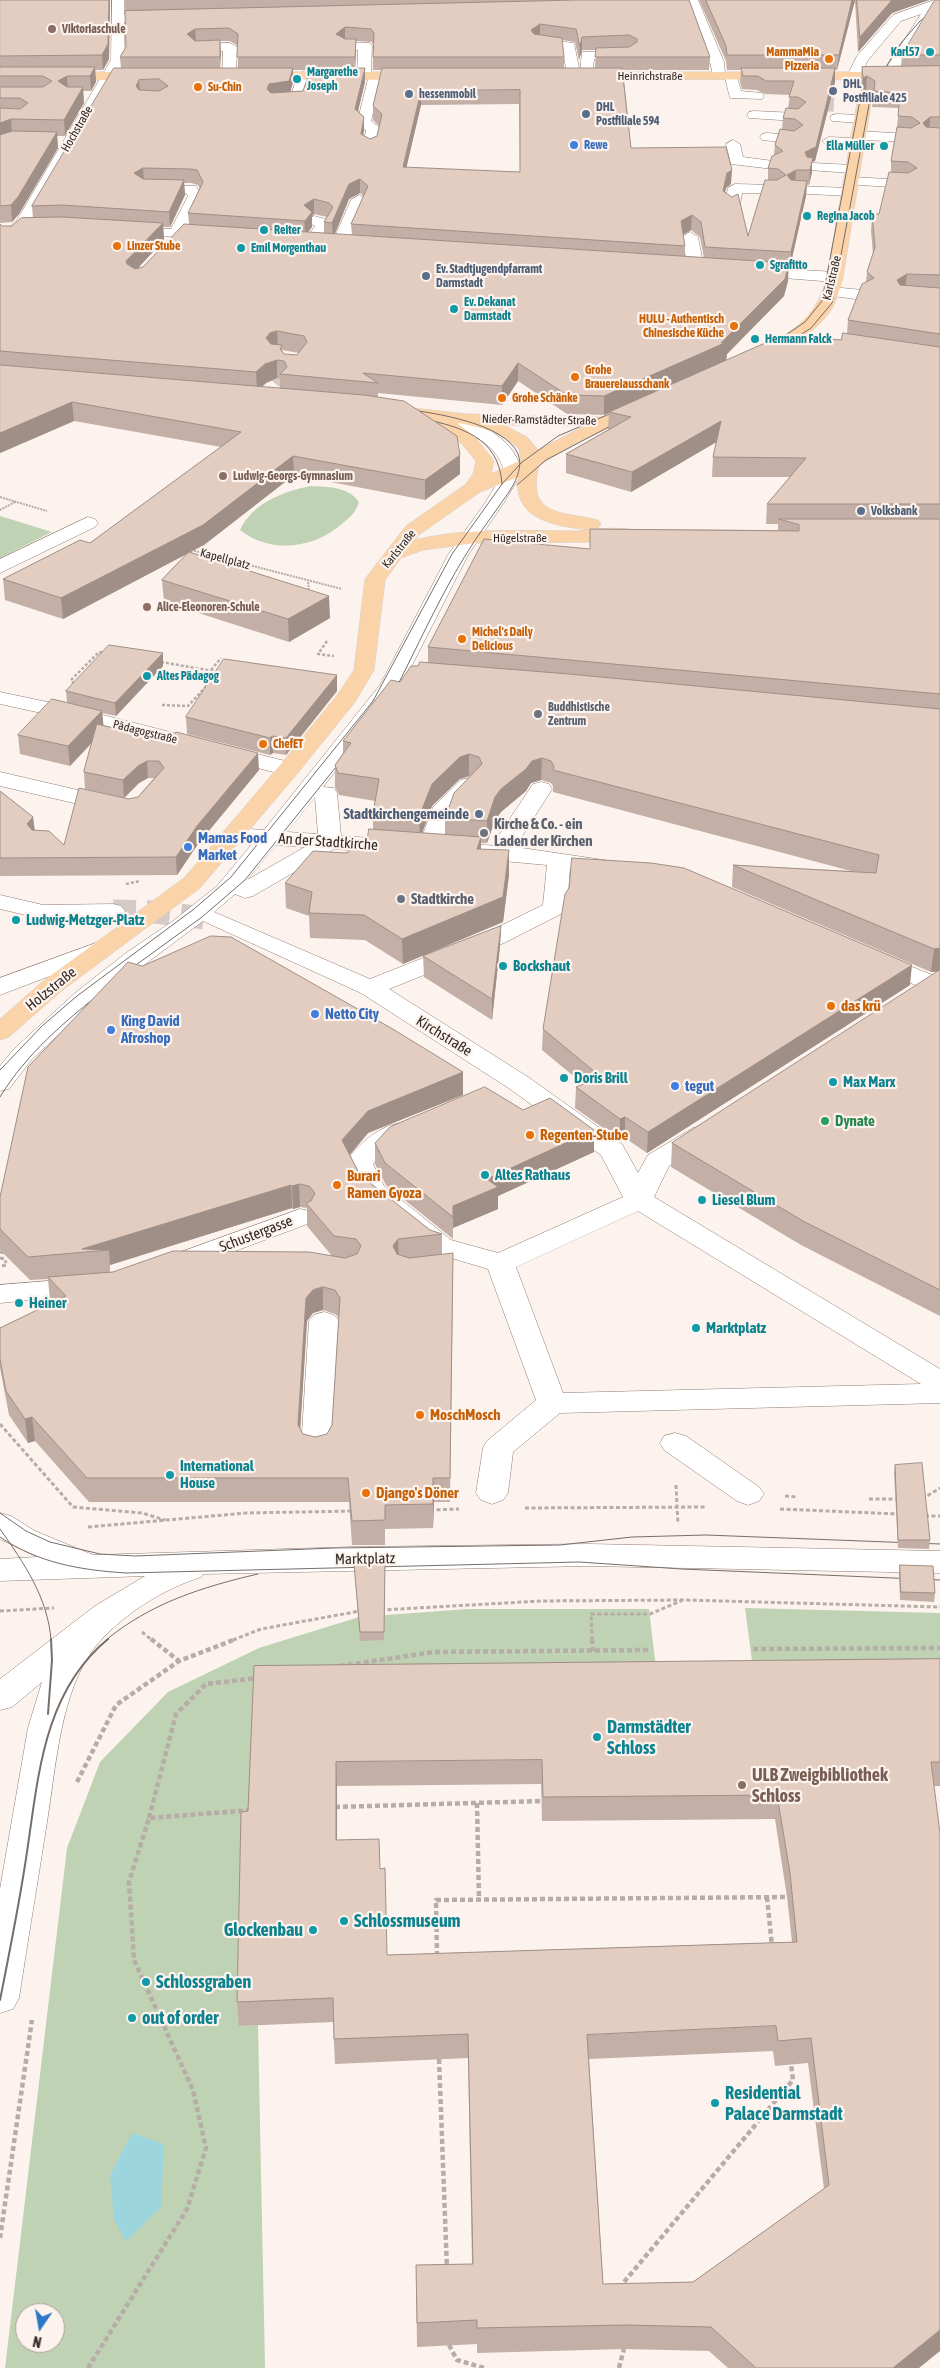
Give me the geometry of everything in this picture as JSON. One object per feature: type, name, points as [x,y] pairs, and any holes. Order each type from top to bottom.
[{"type":"main road","points":[[0,76],[164,76]]},
{"type":"main road","points":[[211,76],[229,76],[244,79],[309,76],[432,76]]},
{"type":"main road","name":"Heinrichstraße","points":[[575,76],[940,76]]},
{"type":"main road","points":[[854,76],[856,89],[863,107],[888,76]]},
{"type":"main road","name":"Karlstraße","points":[[744,362],[792,337],[818,315],[828,302],[833,285],[863,107]]},
{"type":"main road","name":"Karlstraße","points":[[364,670],[375,578],[413,530],[473,488],[522,467],[568,440],[658,399]]},
{"type":"main road","name":"Nieder-Ramstädter Straße","points":[[373,408],[466,419],[582,421],[612,419]]},
{"type":"main road","name":"Nieder-Ramstädter Straße","points":[[437,417],[468,440],[485,461],[482,474],[473,488]]},
{"type":"main road","name":"Nieder-Ramstädter Straße","points":[[466,419],[489,426],[515,438],[526,446],[522,467]]},
{"type":"main road","name":"Hügelstraße","points":[[394,554],[424,544],[469,538],[602,537],[648,532],[570,522],[534,508],[527,500],[522,467]]},
{"type":"main road","points":[[234,835],[347,697],[364,670]]},
{"type":"main road","name":"Holzstraße","points":[[0,1032],[51,987],[169,902],[204,871],[234,835]]},
{"type":"street","name":"Hochstraße","points":[[0,245],[20,228],[82,121],[100,98],[108,76],[118,60],[118,0]]},
{"type":"street","points":[[690,2],[716,62],[734,95],[760,99],[798,110],[754,115]]},
{"type":"street","points":[[838,112],[863,107],[864,89],[868,76],[908,24],[935,5]]},
{"type":"street","points":[[888,76],[907,43],[935,5]]},
{"type":"street","points":[[854,76],[862,58],[897,18],[935,5]]},
{"type":"street","points":[[118,18],[178,17]]},
{"type":"street","points":[[540,43],[569,46],[575,76]]},
{"type":"street","points":[[345,46],[365,46],[369,76],[364,123],[373,128],[370,147]]},
{"type":"street","points":[[196,48],[230,47],[229,76]]},
{"type":"street","points":[[575,76],[587,55],[628,54]]},
{"type":"street","points":[[276,102],[297,100],[309,76]]},
{"type":"street","points":[[304,110],[309,76]]},
{"type":"street","points":[[77,97],[100,98]]},
{"type":"street","points":[[66,121],[82,121]]},
{"type":"street","points":[[767,137],[793,139]]},
{"type":"street","points":[[829,141],[910,138]]},
{"type":"street","points":[[55,142],[70,142]]},
{"type":"street","points":[[733,144],[736,161],[773,165]]},
{"type":"street","points":[[39,160],[59,161]]},
{"type":"street","points":[[813,167],[850,181]]},
{"type":"street","points":[[795,190],[850,181],[907,184]]},
{"type":"street","points":[[144,188],[191,190],[195,196],[175,239]]},
{"type":"street","points":[[732,205],[735,188],[776,189]]},
{"type":"street","points":[[347,246],[359,200]]},
{"type":"street","points":[[347,246],[360,217]]},
{"type":"street","points":[[311,243],[324,222],[314,220]]},
{"type":"street","points":[[0,228],[36,227]]},
{"type":"street","points":[[110,230],[175,239],[224,237]]},
{"type":"street","points":[[690,237],[689,268],[715,270]]},
{"type":"street","points":[[291,242],[347,246]]},
{"type":"street","points":[[735,271],[833,285],[863,295]]},
{"type":"street","points":[[792,337],[816,342]]},
{"type":"street","name":"Nieder-Ramstädter Straße","points":[[437,417],[474,429],[502,447],[511,463],[522,467]]},
{"type":"street","points":[[0,1083],[23,1054],[84,998],[135,958],[182,926],[225,891],[277,839],[371,713],[397,674],[418,629],[469,538],[522,467]]},
{"type":"street","points":[[0,567],[88,523]]},
{"type":"street","points":[[364,670],[422,676]]},
{"type":"street","name":"Pädagogstraße","points":[[0,698],[71,713],[289,769]]},
{"type":"street","points":[[176,760],[192,744]]},
{"type":"street","points":[[0,779],[130,808],[135,803]]},
{"type":"street","points":[[430,848],[441,812],[469,785]]},
{"type":"street","points":[[511,854],[509,838],[541,789]]},
{"type":"street","points":[[245,891],[330,842],[326,793]]},
{"type":"street","name":"An der Stadtkirche","points":[[234,835],[511,854],[559,859],[634,871]]},
{"type":"street","points":[[370,988],[495,938],[555,908],[559,859]]},
{"type":"street","points":[[0,902],[43,912],[113,912]]},
{"type":"street","name":"Kirchstraße","points":[[213,919],[370,988],[519,1084],[612,1150],[639,1200]]},
{"type":"street","name":"Holzstraße","points":[[0,987],[104,948]]},
{"type":"street","points":[[855,950],[929,990]]},
{"type":"street","points":[[492,1095],[519,1084]]},
{"type":"street","points":[[431,1120],[379,1141],[360,1163],[368,1195],[441,1246],[500,1263]]},
{"type":"street","points":[[427,1268],[500,1263],[639,1200],[658,1162],[723,1120]]},
{"type":"street","points":[[639,1200],[940,1382]]},
{"type":"street","name":"Schustergasse","points":[[150,1272],[212,1251],[300,1217]]},
{"type":"street","name":"Schustergasse","points":[[212,1251],[260,1258]]},
{"type":"street","points":[[500,1263],[552,1403]]},
{"type":"street","points":[[0,1294],[106,1279]]},
{"type":"street","points":[[316,1449],[324,1321]]},
{"type":"street","points":[[492,1493],[498,1448],[552,1403],[940,1393]]},
{"type":"street","points":[[675,1443],[761,1501]]},
{"type":"street","points":[[0,1524],[24,1539],[93,1567]]},
{"type":"street","name":"Marktplatz","points":[[0,1570],[220,1562],[680,1554],[940,1562]]},
{"type":"street","points":[[0,1698],[53,1654],[107,1614],[150,1587],[185,1571],[220,1562]]},
{"type":"street","points":[[0,1998],[45,1728],[58,1684],[70,1659],[83,1639],[107,1614]]},
{"type":"path","points":[[0,497],[88,523]]},
{"type":"path","points":[[0,510],[15,502]]},
{"type":"path","name":"Kapellplatz","points":[[184,548],[308,582],[342,589]]},
{"type":"path","points":[[308,582],[309,589]]},
{"type":"path","points":[[327,641],[318,654],[343,657]]},
{"type":"path","points":[[76,686],[70,680],[100,652],[109,654]]},
{"type":"path","points":[[210,670],[220,658]]},
{"type":"path","points":[[155,661],[219,672],[188,706],[160,705]]},
{"type":"path","points":[[0,1252],[15,1256]]},
{"type":"path","points":[[2,1266],[6,1265]]},
{"type":"path","points":[[0,1424],[73,1507],[142,1513],[168,1520]]},
{"type":"path","points":[[915,1499],[924,1499],[940,1488]]},
{"type":"path","points":[[869,1499],[906,1499]]},
{"type":"path","points":[[761,1501],[901,1514]]},
{"type":"path","points":[[80,1528],[246,1513],[276,1513],[312,1507],[361,1511]]},
{"type":"path","points":[[516,1508],[714,1507]]},
{"type":"path","points":[[421,1510],[461,1509]]},
{"type":"path","points":[[920,1515],[940,1516]]},
{"type":"path","points":[[376,1610],[541,1601],[685,1600],[940,1608]]},
{"type":"path","points":[[593,1650],[591,1614],[650,1614],[685,1600]]},
{"type":"path","points":[[0,1611],[64,1607]]},
{"type":"path","points":[[76,1785],[116,1705],[179,1661],[261,1629],[347,1612],[366,1611]]},
{"type":"path","points":[[753,1649],[940,1648]]},
{"type":"path","points":[[338,1666],[434,1652],[648,1650]]},
{"type":"path","points":[[91,2367],[186,2209],[206,2148],[193,2090],[134,1960],[129,1882],[149,1818],[176,1714],[206,1684],[262,1677]]},
{"type":"path","points":[[328,1808],[542,1801]]},
{"type":"path","points":[[477,1803],[479,1900]]},
{"type":"path","points":[[149,1818],[258,1810]]},
{"type":"path","points":[[767,1897],[773,1950]]},
{"type":"path","points":[[437,1958],[436,1900],[787,1897]]},
{"type":"path","points":[[0,2238],[32,2014]]},
{"type":"path","points":[[439,2060],[447,2279]]},
{"type":"path","points":[[620,2293],[619,2286],[793,2080],[791,2064]]},
{"type":"path","points":[[449,2345],[457,2360],[484,2368]]},
{"type":"path","points":[[619,2368],[624,2349]]},
{"type":"green space","points":[[310,486],[331,487],[343,490],[359,502],[358,505],[351,516],[332,532],[307,543],[279,545],[266,543],[252,538],[240,530],[252,513],[269,500],[279,495]]},
{"type":"green space","points":[[0,516],[52,532],[0,558]]},
{"type":"green space","points":[[745,1608],[940,1613],[940,1682],[755,1684]]},
{"type":"green space","name":"Schlossgraben","points":[[468,1609],[649,1609],[658,1685],[252,1786],[243,1836],[239,2026],[258,2025],[265,2368],[5,2368],[67,1848],[100,1762],[168,1692],[259,1648],[359,1617]]},
{"type":"water","points":[[132,2133],[164,2144],[161,2207],[126,2242],[114,2219],[110,2175]]},
{"type":"building","name":"Viktoriaschule","points":[[0,0],[109,0],[108,44],[102,55],[0,56]]},
{"type":"building","points":[[576,0],[689,0],[710,57],[595,57],[596,48],[629,47],[637,42],[637,39],[629,35],[582,37],[580,47],[576,29],[540,24],[531,30],[534,34],[562,38],[564,57],[373,57],[374,33],[371,29],[345,27],[336,34],[345,39],[356,39],[355,57],[237,57],[238,34],[229,28],[195,29],[187,34],[195,41],[220,40],[220,57],[120,57],[126,47],[125,11]]},
{"type":"building","points":[[706,0],[852,0],[839,55],[727,55],[726,46]]},
{"type":"building","points":[[857,0],[892,0],[860,37]]},
{"type":"building","points":[[935,0],[940,0],[940,55],[902,55]]},
{"type":"building","points":[[940,66],[940,117],[930,117],[923,123],[926,127],[940,128],[940,275],[907,274],[897,280],[900,285],[940,288],[940,334],[848,320],[862,284],[874,278],[867,272],[875,247],[872,214],[879,214],[889,172],[908,173],[917,168],[908,162],[891,161],[897,127],[911,128],[920,123],[912,117],[898,116],[900,93],[874,91],[875,81],[867,76],[863,78],[862,67]]},
{"type":"building","points":[[0,67],[95,67],[90,76],[67,76],[58,81],[67,87],[83,87],[64,120],[11,119],[0,123],[0,108],[20,109],[28,103],[20,98],[0,98],[0,87],[43,87],[52,81],[43,76],[0,76]]},
{"type":"building","points":[[114,68],[293,68],[289,81],[269,84],[267,89],[271,93],[303,91],[311,68],[365,68],[355,109],[364,117],[361,134],[370,139],[377,136],[382,114],[373,106],[382,68],[622,68],[631,148],[726,147],[732,170],[727,173],[723,191],[732,197],[738,194],[748,236],[765,180],[777,180],[786,175],[778,169],[768,168],[772,156],[783,151],[775,145],[780,129],[794,131],[803,125],[795,119],[783,118],[786,108],[798,109],[806,102],[798,97],[789,97],[794,81],[766,81],[758,76],[743,76],[741,68],[835,68],[816,147],[805,152],[807,157],[813,158],[810,170],[796,170],[787,175],[791,180],[807,181],[791,252],[705,247],[701,222],[692,215],[681,221],[685,246],[351,224],[368,186],[360,179],[349,184],[332,223],[324,222],[333,207],[329,203],[314,199],[304,205],[312,212],[305,221],[188,213],[203,182],[197,170],[190,169],[143,168],[134,173],[143,179],[184,180],[169,212],[62,205],[32,206]],"holes":[[[159,79],[168,86],[159,91],[139,90],[136,86],[139,80]],[[520,90],[520,172],[403,167],[421,91]]]},
{"type":"building","points":[[13,131],[57,132],[18,197],[11,205],[0,206],[0,135]]},
{"type":"building","points":[[62,217],[163,223],[126,261],[127,264],[135,269],[143,267],[184,224],[789,263],[785,279],[721,343],[727,342],[604,396],[567,395],[518,363],[502,386],[363,373],[378,383],[280,374],[287,367],[284,361],[277,360],[265,364],[256,372],[0,351],[0,224],[2,226],[12,226],[21,218]],"holes":[[[277,331],[304,336],[307,342],[297,355],[284,354],[280,349],[282,345],[271,344],[266,338],[270,333]]]},
{"type":"building","points":[[843,333],[940,347],[940,504],[767,504],[806,458],[713,457],[721,421],[632,472],[566,454],[631,417],[609,412],[774,339],[811,337],[841,340]]},
{"type":"building","points":[[0,365],[364,395],[404,401],[457,436],[460,455],[425,480],[293,456],[203,525],[61,598],[3,579],[80,540],[90,543],[241,432],[72,402],[0,433]]},
{"type":"building","points":[[779,519],[940,519],[940,694],[428,647],[484,539],[590,549],[590,529],[799,531],[799,525]]},
{"type":"building","points":[[189,552],[329,596],[288,619],[162,580]]},
{"type":"building","points":[[109,645],[163,653],[115,703],[66,691]]},
{"type":"building","points":[[224,659],[337,675],[286,738],[272,736],[270,738],[186,717]]},
{"type":"building","points":[[420,662],[940,709],[940,948],[934,949],[733,865],[876,873],[879,855],[553,770],[554,766],[551,761],[542,758],[532,761],[526,769],[501,789],[495,797],[487,821],[445,818],[454,793],[482,764],[479,757],[469,754],[460,757],[432,784],[419,817],[373,813],[379,779],[338,773],[335,765],[351,743],[343,741],[391,680],[400,682],[411,666],[418,666]]},
{"type":"building","points":[[52,699],[102,711],[68,746],[18,735]]},
{"type":"building","points":[[97,724],[170,742],[176,732],[258,753],[197,826],[176,857],[0,858],[0,791],[33,817],[27,824],[32,830],[49,831],[64,845],[79,788],[129,799],[138,797],[164,768],[159,761],[147,761],[138,766],[123,780],[84,772]]},
{"type":"building","name":"Stadtkirche","points":[[369,829],[481,837],[477,849],[509,850],[503,897],[402,939],[364,915],[309,913],[312,892],[285,883],[313,851],[345,853],[349,852],[350,848],[366,848]]},
{"type":"building","points":[[572,858],[651,863],[684,868],[912,965],[648,1132],[625,1117],[620,1119],[576,1087],[601,1077],[543,1029],[565,894],[569,888]]},
{"type":"building","points":[[501,926],[492,999],[423,956]]},
{"type":"building","points":[[211,936],[231,937],[391,1028],[463,1072],[368,1111],[342,1140],[360,1175],[430,1230],[442,1234],[398,1239],[393,1246],[397,1254],[409,1258],[453,1253],[450,1478],[433,1478],[433,1504],[385,1505],[385,1520],[352,1521],[348,1478],[87,1478],[32,1417],[25,1419],[6,1391],[0,1359],[0,1328],[66,1296],[48,1277],[113,1272],[173,1251],[309,1252],[345,1258],[357,1254],[361,1246],[356,1239],[334,1236],[306,1203],[311,1201],[315,1193],[309,1186],[299,1184],[82,1249],[109,1250],[28,1257],[0,1229],[0,1197],[28,1067],[128,962],[142,966]],"holes":[[[323,1287],[335,1290],[340,1298],[332,1425],[327,1434],[315,1437],[303,1434],[298,1425],[306,1298],[313,1290]]]},
{"type":"building","points":[[940,970],[940,1290],[803,1221],[672,1143]]},
{"type":"building","points":[[485,1087],[523,1110],[550,1098],[594,1130],[487,1179],[498,1187],[453,1206],[453,1217],[385,1163],[375,1143],[390,1127]]},
{"type":"building","points":[[922,1463],[930,1540],[898,1540],[895,1465]]},
{"type":"building","points":[[385,1563],[384,1632],[360,1632],[354,1564]]},
{"type":"building","points":[[900,1565],[933,1566],[935,1593],[901,1592]]},
{"type":"building","points":[[940,1659],[940,1762],[931,1762],[940,1833],[940,2330],[893,2368],[756,2368],[711,2327],[625,2325],[477,2328],[477,2320],[417,2323],[416,2265],[473,2264],[468,2034],[334,2039],[333,1998],[237,2002],[241,1812],[248,1811],[254,1666]],"holes":[[[542,1760],[543,1797],[777,1795],[790,1873],[797,1942],[387,1955],[385,1868],[380,1869],[379,1839],[336,1840],[336,1762]],[[776,2026],[778,2041],[811,2038],[829,2185],[693,2282],[603,2284],[587,2035]]]},
{"type":"tunnel","points":[[799,103],[840,105]]},
{"type":"tunnel","points":[[277,385],[292,367]]},
{"type":"tunnel","points":[[113,911],[154,912],[213,919]]},
{"type":"tram line","points":[[786,344],[811,328],[832,303],[872,89],[901,43],[920,21],[940,6]]},
{"type":"tram line","points":[[771,345],[805,322],[822,301],[860,100],[864,89]]},
{"type":"tram line","points":[[405,409],[468,421],[499,434],[511,443],[518,454],[520,464]]},
{"type":"tram line","points":[[520,464],[558,436],[621,409]]},
{"type":"tram line","points":[[420,418],[463,430],[485,444],[494,455],[502,484]]},
{"type":"tram line","points":[[517,485],[546,460],[620,421]]},
{"type":"tram line","points":[[393,694],[455,573],[474,541],[511,489],[517,478],[520,464]]},
{"type":"tram line","points":[[502,484],[520,464]]},
{"type":"tram line","points":[[0,1070],[42,1026],[77,996],[194,909],[231,877],[373,701],[452,554],[502,484]]},
{"type":"tram line","points":[[125,973],[202,917],[245,880],[344,757]]},
{"type":"tram line","points":[[0,1097],[22,1066],[48,1038],[106,989]]},
{"type":"tram line","points":[[0,1513],[26,1531],[50,1542],[100,1554],[135,1556],[334,1548],[560,1545],[632,1537],[706,1535],[940,1544]]},
{"type":"tram line","points":[[0,1529],[10,1543]]},
{"type":"tram line","points":[[0,1537],[10,1543]]},
{"type":"tram line","points":[[10,1543],[29,1553],[60,1564],[92,1570],[126,1573],[579,1562],[682,1569],[940,1580]]},
{"type":"tram line","points":[[10,1543],[40,1595],[49,1625],[51,1640]]},
{"type":"tram line","points":[[106,1640],[123,1627],[159,1606],[197,1591],[258,1574]]},
{"type":"tram line","points":[[48,1714],[52,1660],[51,1639]]},
{"type":"tram line","points":[[0,2000],[19,1899],[39,1773],[46,1743],[55,1714],[68,1687],[85,1662],[108,1639]]},
{"type":"place","name":"Viktoriaschule","points":[[52,29]]},
{"type":"place","name":"Karl57","points":[[930,52]]},
{"type":"place","name":"MammaMia Pizzeria","points":[[829,59]]},
{"type":"place","name":"Margarethe Joseph","points":[[297,79]]},
{"type":"place","name":"Su-Chin","points":[[198,87]]},
{"type":"place","name":"DHL Postfiliale 425","points":[[833,91]]},
{"type":"place","name":"hessenmobil","points":[[409,94]]},
{"type":"place","name":"DHL Postfiliale 594","points":[[586,114]]},
{"type":"place","name":"Rewe","points":[[574,145]]},
{"type":"place","name":"Ella Müller","points":[[884,146]]},
{"type":"place","name":"Regina Jacob","points":[[807,216]]},
{"type":"place","name":"Reiter","points":[[264,230]]},
{"type":"place","name":"Linzer Stube","points":[[117,246]]},
{"type":"place","name":"Emil Morgenthau","points":[[241,248]]},
{"type":"place","name":"Sgrafitto","points":[[760,265]]},
{"type":"place","name":"Ev. Stadtjugendpfarramt Darmstadt","points":[[426,276]]},
{"type":"place","name":"Ev. Dekanat Darmstadt","points":[[454,309]]},
{"type":"place","name":"HULU - Authentisch Chinesische Küche","points":[[734,326]]},
{"type":"place","name":"Hermann Falck","points":[[755,339]]},
{"type":"place","name":"Grohe Brauereiausschank","points":[[575,377]]},
{"type":"place","name":"Grohe Schänke","points":[[502,398]]},
{"type":"place","name":"Ludwig-Georgs-Gymnasium","points":[[223,476]]},
{"type":"place","name":"Volksbank","points":[[861,511]]},
{"type":"place","name":"Alice-Eleonoren-Schule","points":[[147,607]]},
{"type":"place","name":"Michel's Daily Delicious","points":[[462,639]]},
{"type":"place","name":"Altes Pädagog","points":[[147,676]]},
{"type":"place","name":"Buddhistische Zentrum","points":[[538,714]]},
{"type":"place","name":"ChefET","points":[[263,744]]},
{"type":"place","name":"Stadtkirchengemeinde","points":[[479,814]]},
{"type":"place","name":"Kirche & Co. - ein Laden der Kirchen","points":[[484,833]]},
{"type":"place","name":"Mamas Food Market","points":[[188,847]]},
{"type":"place","name":"Stadtkirche","points":[[401,899]]},
{"type":"place","name":"Ludwig-Metzger-Platz","points":[[16,920]]},
{"type":"place","name":"Bockshaut","points":[[503,966]]},
{"type":"place","name":"das krü","points":[[831,1006]]},
{"type":"place","name":"Netto City","points":[[315,1014]]},
{"type":"place","name":"King David Afroshop","points":[[111,1030]]},
{"type":"place","name":"Doris Brill","points":[[564,1078]]},
{"type":"place","name":"Max Marx","points":[[833,1082]]},
{"type":"place","name":"tegut","points":[[675,1086]]},
{"type":"place","name":"Dynate","points":[[825,1121]]},
{"type":"place","name":"Regenten-Stube","points":[[530,1135]]},
{"type":"place","name":"Altes Rathaus","points":[[485,1175]]},
{"type":"place","name":"Burari Ramen Gyoza","points":[[337,1185]]},
{"type":"place","name":"Liesel Blum","points":[[702,1200]]},
{"type":"place","name":"Heiner","points":[[19,1303]]},
{"type":"place","name":"Marktplatz","points":[[696,1328]]},
{"type":"place","name":"MoschMosch","points":[[420,1415]]},
{"type":"place","name":"International House","points":[[170,1475]]},
{"type":"place","name":"Django's Döner","points":[[366,1493]]},
{"type":"place","name":"Darmstädter Schloss","points":[[597,1737]]},
{"type":"place","name":"ULB Zweigbibliothek Schloss","points":[[742,1785]]},
{"type":"place","name":"Schlossmuseum","points":[[344,1921]]},
{"type":"place","name":"Glockenbau","points":[[313,1930]]},
{"type":"place","name":"Schlossgraben","points":[[146,1982]]},
{"type":"place","name":"out of order","points":[[132,2018]]},
{"type":"place","name":"Residential Palace Darmstadt","points":[[715,2103]]}]
